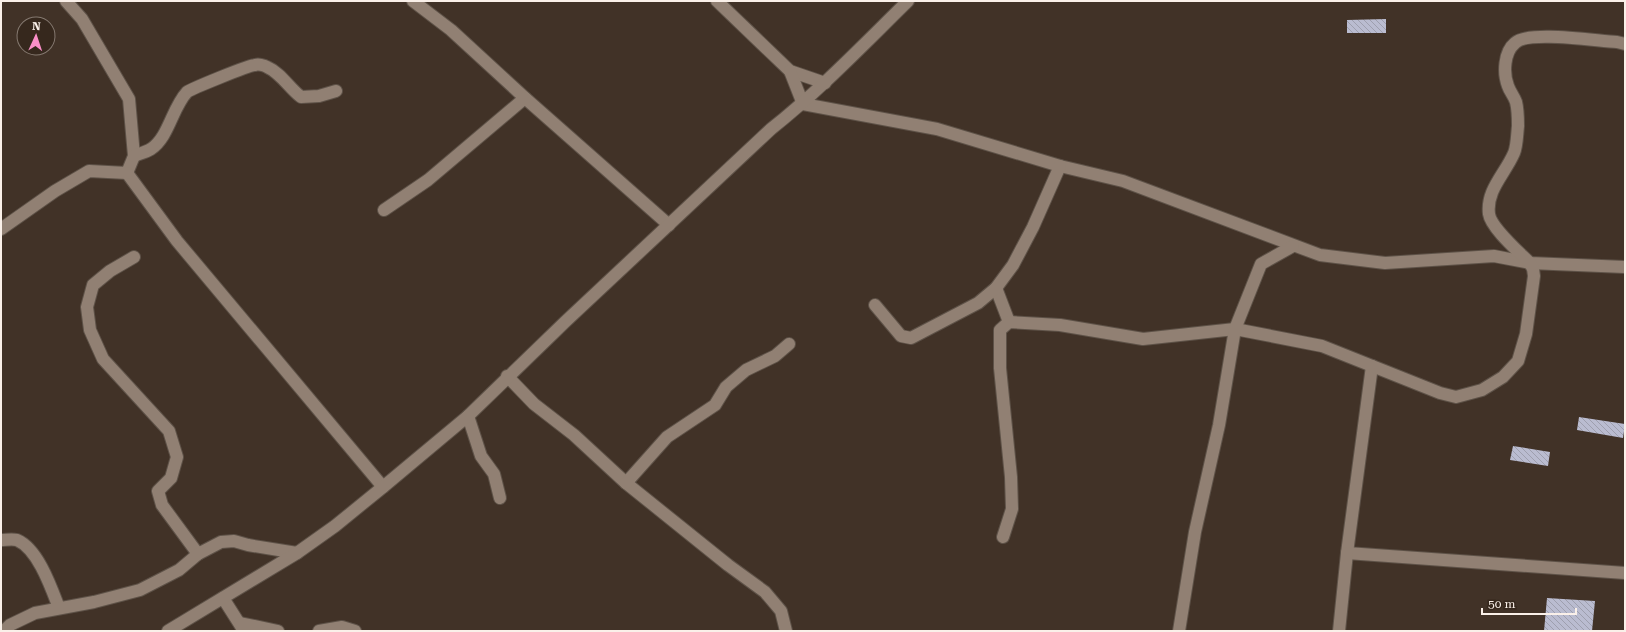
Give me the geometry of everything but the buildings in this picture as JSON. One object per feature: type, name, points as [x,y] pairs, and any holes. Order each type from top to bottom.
[{"type":"street","points":[[66,1],[82,19],[129,99],[134,156],[126,173]]},
{"type":"street","points":[[413,1],[451,30],[668,225]]},
{"type":"street","points":[[717,1],[790,71],[803,104]]},
{"type":"street","points":[[168,631],[297,553],[335,526],[468,416],[507,376],[771,129],[803,104],[826,83],[908,1]]},
{"type":"street","points":[[1003,537],[1012,509],[1011,477],[1000,368],[1000,330],[1009,322],[1060,325],[1143,339],[1235,329],[1322,346],[1440,393],[1456,397],[1482,390],[1503,377],[1518,361],[1526,334],[1534,276],[1530,262],[1496,227],[1489,216],[1488,202],[1493,188],[1507,168],[1515,151],[1518,127],[1516,100],[1508,86],[1505,73],[1507,56],[1514,43],[1521,38],[1539,36],[1617,42],[1625,44]]},
{"type":"street","points":[[134,156],[152,148],[164,134],[172,114],[188,91],[240,68],[254,64],[265,66],[276,72],[290,89],[300,97],[319,96],[336,92]]},
{"type":"street","points":[[790,71],[826,83]]},
{"type":"street","points":[[384,210],[428,180],[525,98]]},
{"type":"street","points":[[803,104],[937,129],[1060,166],[1123,181],[1320,256],[1385,263],[1494,256],[1530,262],[1625,267]]},
{"type":"street","points":[[875,306],[901,336],[911,338],[978,303],[996,288],[1013,265],[1033,227],[1060,166]]},
{"type":"street","points":[[1,229],[55,191],[89,171],[126,173]]},
{"type":"street","points":[[126,173],[177,241],[383,487]]},
{"type":"street","points":[[1179,631],[1195,532],[1219,424],[1235,329],[1261,264],[1293,246]]},
{"type":"street","points":[[134,257],[110,271],[93,285],[87,307],[90,330],[103,358],[169,431],[177,457],[171,478],[158,491],[162,505],[198,554]]},
{"type":"street","points":[[996,288],[1009,322]]},
{"type":"street","points":[[626,483],[667,437],[715,405],[726,387],[746,370],[775,356],[788,344]]},
{"type":"street","points":[[1339,631],[1347,554],[1372,366]]},
{"type":"street","points":[[507,376],[534,404],[574,436],[626,483],[728,565],[765,592],[781,612],[786,631]]},
{"type":"street","points":[[468,416],[482,456],[494,474],[500,498]]},
{"type":"street","points":[[1,540],[16,540],[30,549],[48,581],[59,608]]},
{"type":"street","points":[[4,631],[10,625],[35,613],[94,602],[140,590],[179,570],[198,554],[220,542],[234,540],[248,545],[297,553]]},
{"type":"street","points":[[1347,554],[1625,573]]},
{"type":"street","points":[[223,598],[242,627],[278,631]]},
{"type":"street","points":[[319,631],[342,627],[355,631]]}]
